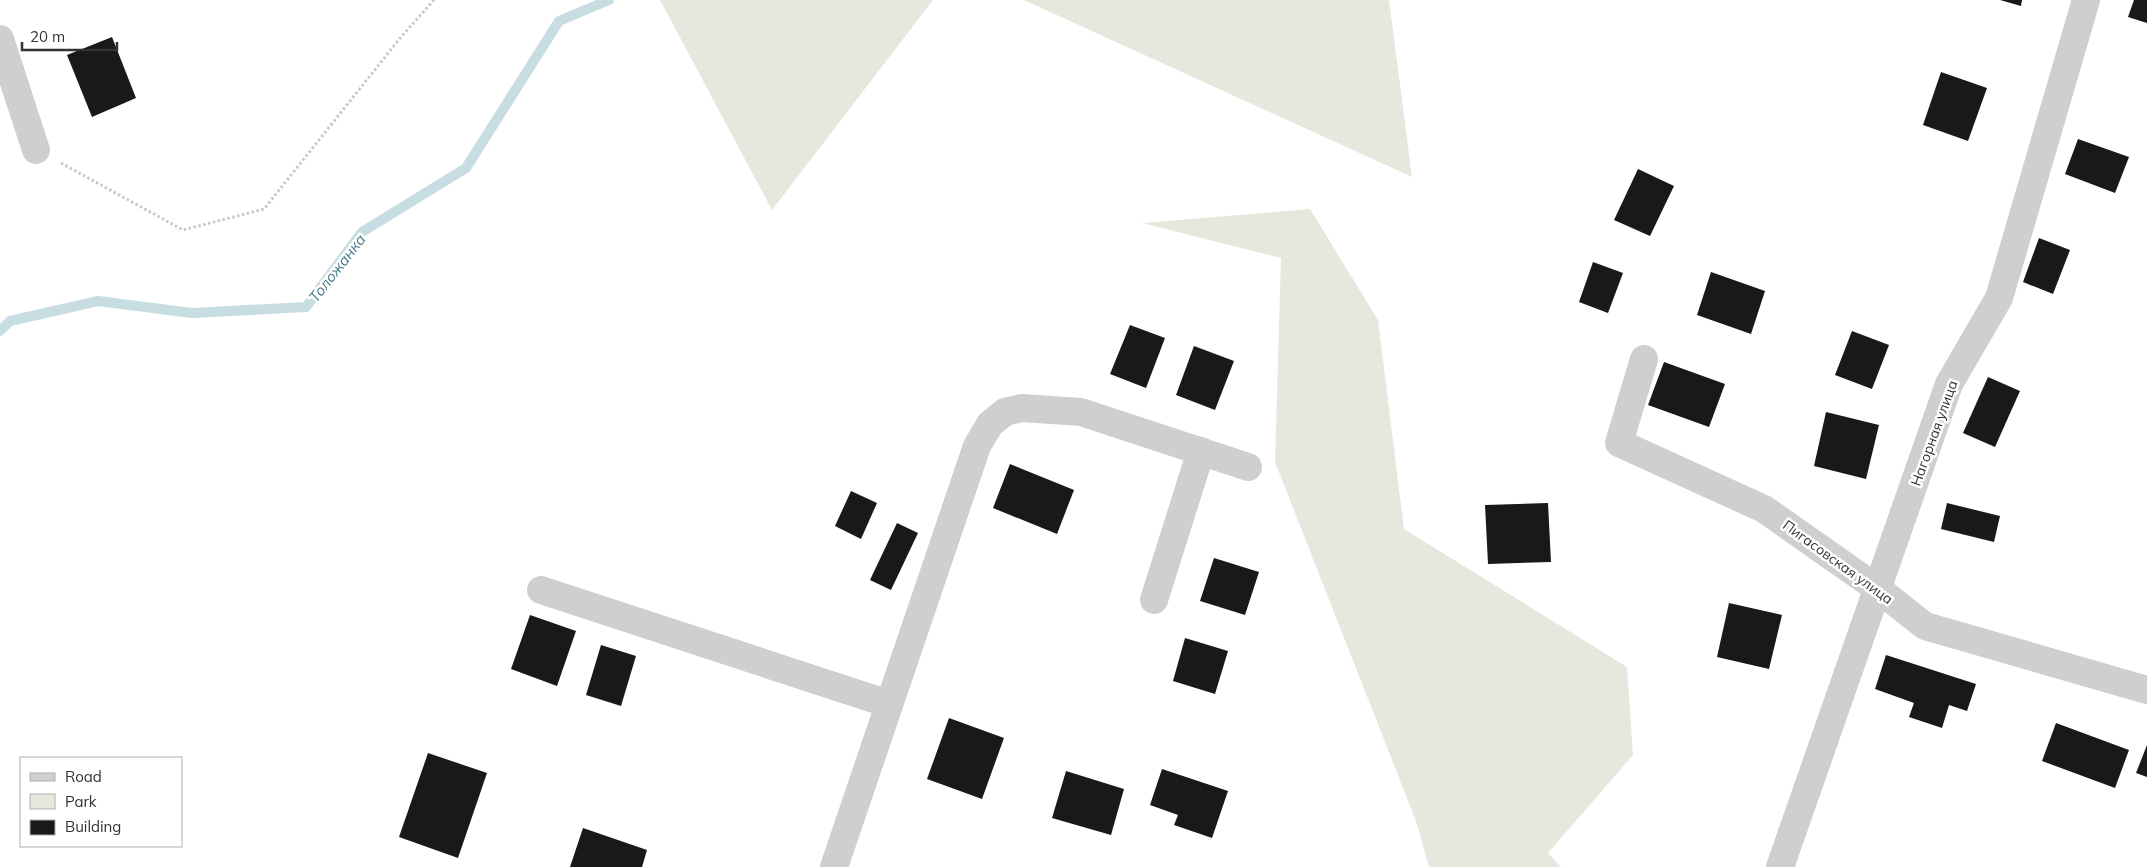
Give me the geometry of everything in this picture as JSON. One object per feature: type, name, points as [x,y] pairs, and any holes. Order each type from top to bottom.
[{"type":"street","name":"Нагорная улица","points":[[1780,867],[1950,384],[1999,298],[2086,0]]},
{"type":"street","points":[[0,40],[36,150]]},
{"type":"street","name":"Пигасовская улица","points":[[1644,359],[1619,443],[1764,509],[1878,589],[1925,626],[2147,690]]},
{"type":"street","points":[[834,867],[977,446],[990,424],[1005,412],[1022,408],[1081,412],[1248,467]]},
{"type":"street","points":[[1154,600],[1201,451]]},
{"type":"street","points":[[541,590],[889,704]]},
{"type":"path","points":[[36,150],[183,230],[264,209],[401,36],[434,0]]},
{"type":"green space","points":[[660,0],[933,0],[772,210]]},
{"type":"green space","points":[[1024,0],[1389,0],[1412,177]]},
{"type":"green space","points":[[1310,209],[1378,320],[1404,529],[1627,667],[1633,755],[1548,853],[1561,867],[1429,867],[1416,821],[1275,462],[1281,258],[1142,223]]},
{"type":"building","points":[[2000,0],[2022,0],[2021,6]]},
{"type":"building","points":[[2134,0],[2147,0],[2147,23],[2128,17]]},
{"type":"building","points":[[112,37],[136,98],[92,117],[67,55]]},
{"type":"building","points":[[1941,72],[1987,88],[1968,141],[1923,125]]},
{"type":"building","points":[[2078,139],[2129,157],[2115,193],[2065,174]]},
{"type":"building","points":[[1638,169],[1674,186],[1650,236],[1614,220]]},
{"type":"building","points":[[2039,238],[2070,250],[2053,294],[2023,282]]},
{"type":"building","points":[[1593,262],[1623,273],[1608,313],[1579,302]]},
{"type":"building","points":[[1711,272],[1765,291],[1751,334],[1697,315]]},
{"type":"building","points":[[1130,325],[1165,338],[1146,388],[1110,374]]},
{"type":"building","points":[[1852,331],[1889,345],[1872,389],[1835,375]]},
{"type":"building","points":[[1194,346],[1234,361],[1215,410],[1176,395]]},
{"type":"building","points":[[1664,362],[1725,384],[1709,427],[1648,405]]},
{"type":"building","points":[[1988,377],[2020,391],[1995,447],[1963,433]]},
{"type":"building","points":[[1826,412],[1879,425],[1866,479],[1814,466]]},
{"type":"building","points":[[1010,464],[1074,490],[1057,534],[993,508]]},
{"type":"building","points":[[851,491],[877,503],[861,539],[835,526]]},
{"type":"building","points":[[1548,503],[1551,562],[1488,564],[1485,505]]},
{"type":"building","points":[[1947,503],[2000,516],[1994,542],[1941,529]]},
{"type":"building","points":[[897,523],[918,533],[891,590],[870,580]]},
{"type":"building","points":[[1214,558],[1259,572],[1245,615],[1200,601]]},
{"type":"building","points":[[1729,603],[1782,615],[1769,669],[1717,657]]},
{"type":"building","points":[[530,615],[576,631],[557,686],[511,669]]},
{"type":"building","points":[[1185,638],[1228,651],[1215,694],[1173,681]]},
{"type":"building","points":[[601,645],[636,656],[621,706],[586,695]]},
{"type":"building","points":[[1886,655],[1976,684],[1967,711],[1949,705],[1942,728],[1909,717],[1914,703],[1875,689]]},
{"type":"building","points":[[949,718],[1004,738],[982,799],[927,779]]},
{"type":"building","points":[[2056,723],[2129,750],[2115,788],[2042,761]]},
{"type":"building","points":[[2147,745],[2147,777],[2136,773]]},
{"type":"building","points":[[428,753],[487,773],[458,858],[399,837]]},
{"type":"building","points":[[1162,769],[1228,791],[1212,838],[1174,825],[1178,815],[1150,805]]},
{"type":"building","points":[[1066,771],[1124,789],[1111,835],[1052,818]]},
{"type":"building","points":[[583,828],[647,850],[642,867],[570,867]]},
{"type":"waterway","name":"Толожанка","points":[[0,331],[10,321],[98,301],[192,313],[306,307],[362,232],[466,168],[559,21],[609,0]]}]
